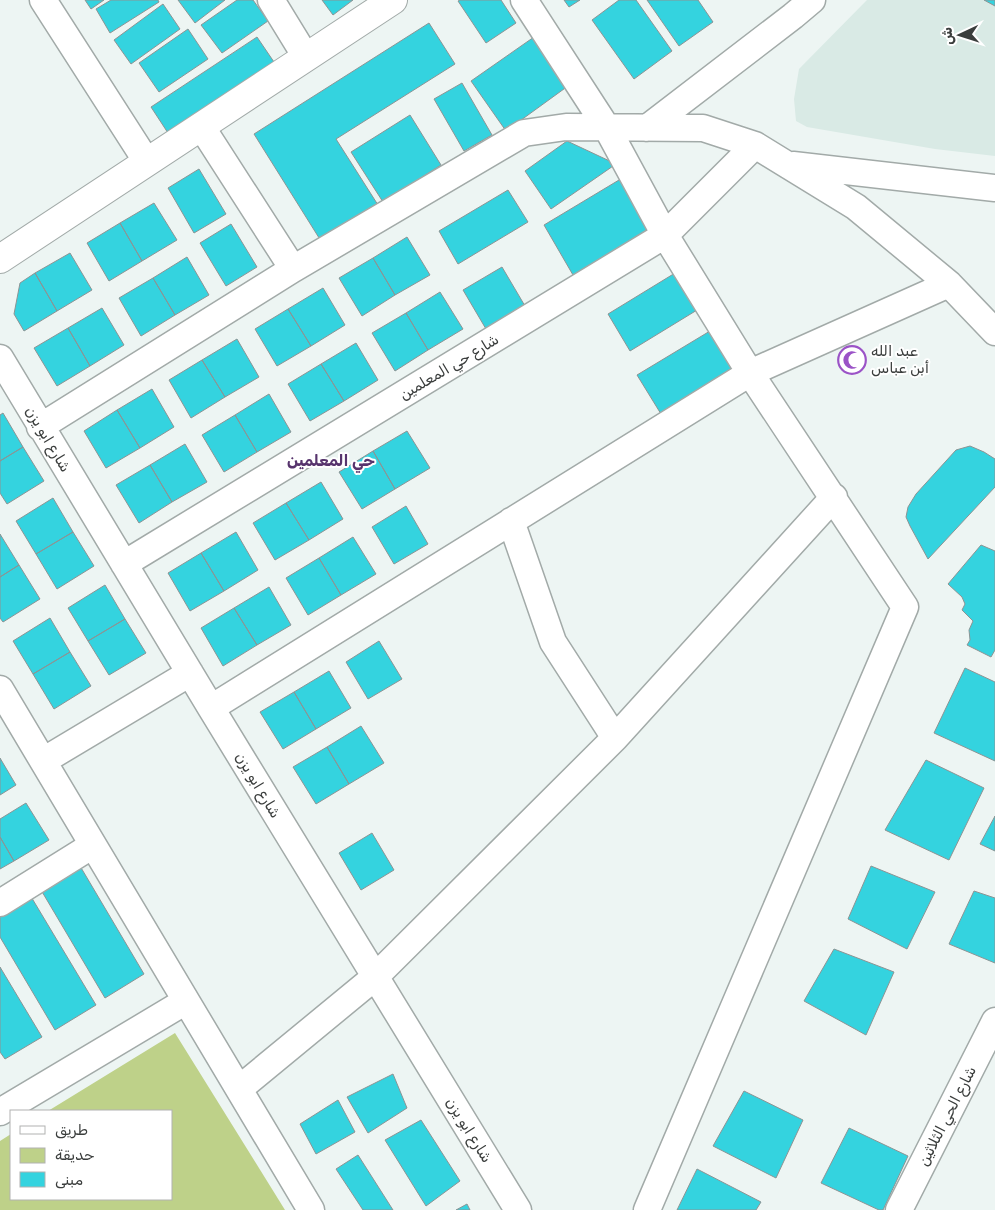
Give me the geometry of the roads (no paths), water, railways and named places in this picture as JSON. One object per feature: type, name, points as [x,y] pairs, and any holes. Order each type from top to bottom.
[{"type":"street","points":[[43,0],[146,162]]},
{"type":"street","points":[[271,0],[306,57]]},
{"type":"street","points":[[0,259],[393,0]]},
{"type":"street","points":[[524,0],[607,128],[665,235],[750,373],[834,497],[905,607],[647,1210]]},
{"type":"street","points":[[647,128],[812,0]]},
{"type":"street","points":[[201,126],[293,269]]},
{"type":"street","points":[[40,427],[293,269],[524,133],[566,127],[702,128],[755,145],[856,207],[949,284],[995,332]]},
{"type":"street","name":"شارع حي المعلمين","points":[[124,564],[665,235],[755,145]]},
{"type":"street","points":[[785,164],[995,188]]},
{"type":"street","points":[[211,708],[750,373],[949,284]]},
{"type":"street","name":"شارع ابو يزن","points":[[0,358],[40,427],[518,1210]]},
{"type":"street","points":[[239,1089],[375,977],[615,738],[834,497]]},
{"type":"street","points":[[512,521],[553,642],[615,738]]},
{"type":"street","points":[[43,761],[190,673]]},
{"type":"street","points":[[0,689],[7,717],[43,761],[311,1210]]},
{"type":"street","points":[[0,903],[93,845]]},
{"type":"street","points":[[0,1112],[186,1001]]},
{"type":"street","name":"شارع الحي الثلاثين","points":[[899,1210],[995,1021]]},
{"type":"place","name":"عبد الله أبن عباس","points":[[852,360]]},
{"type":"district","name":"حي المعلمين","points":[[331,460]]}]
